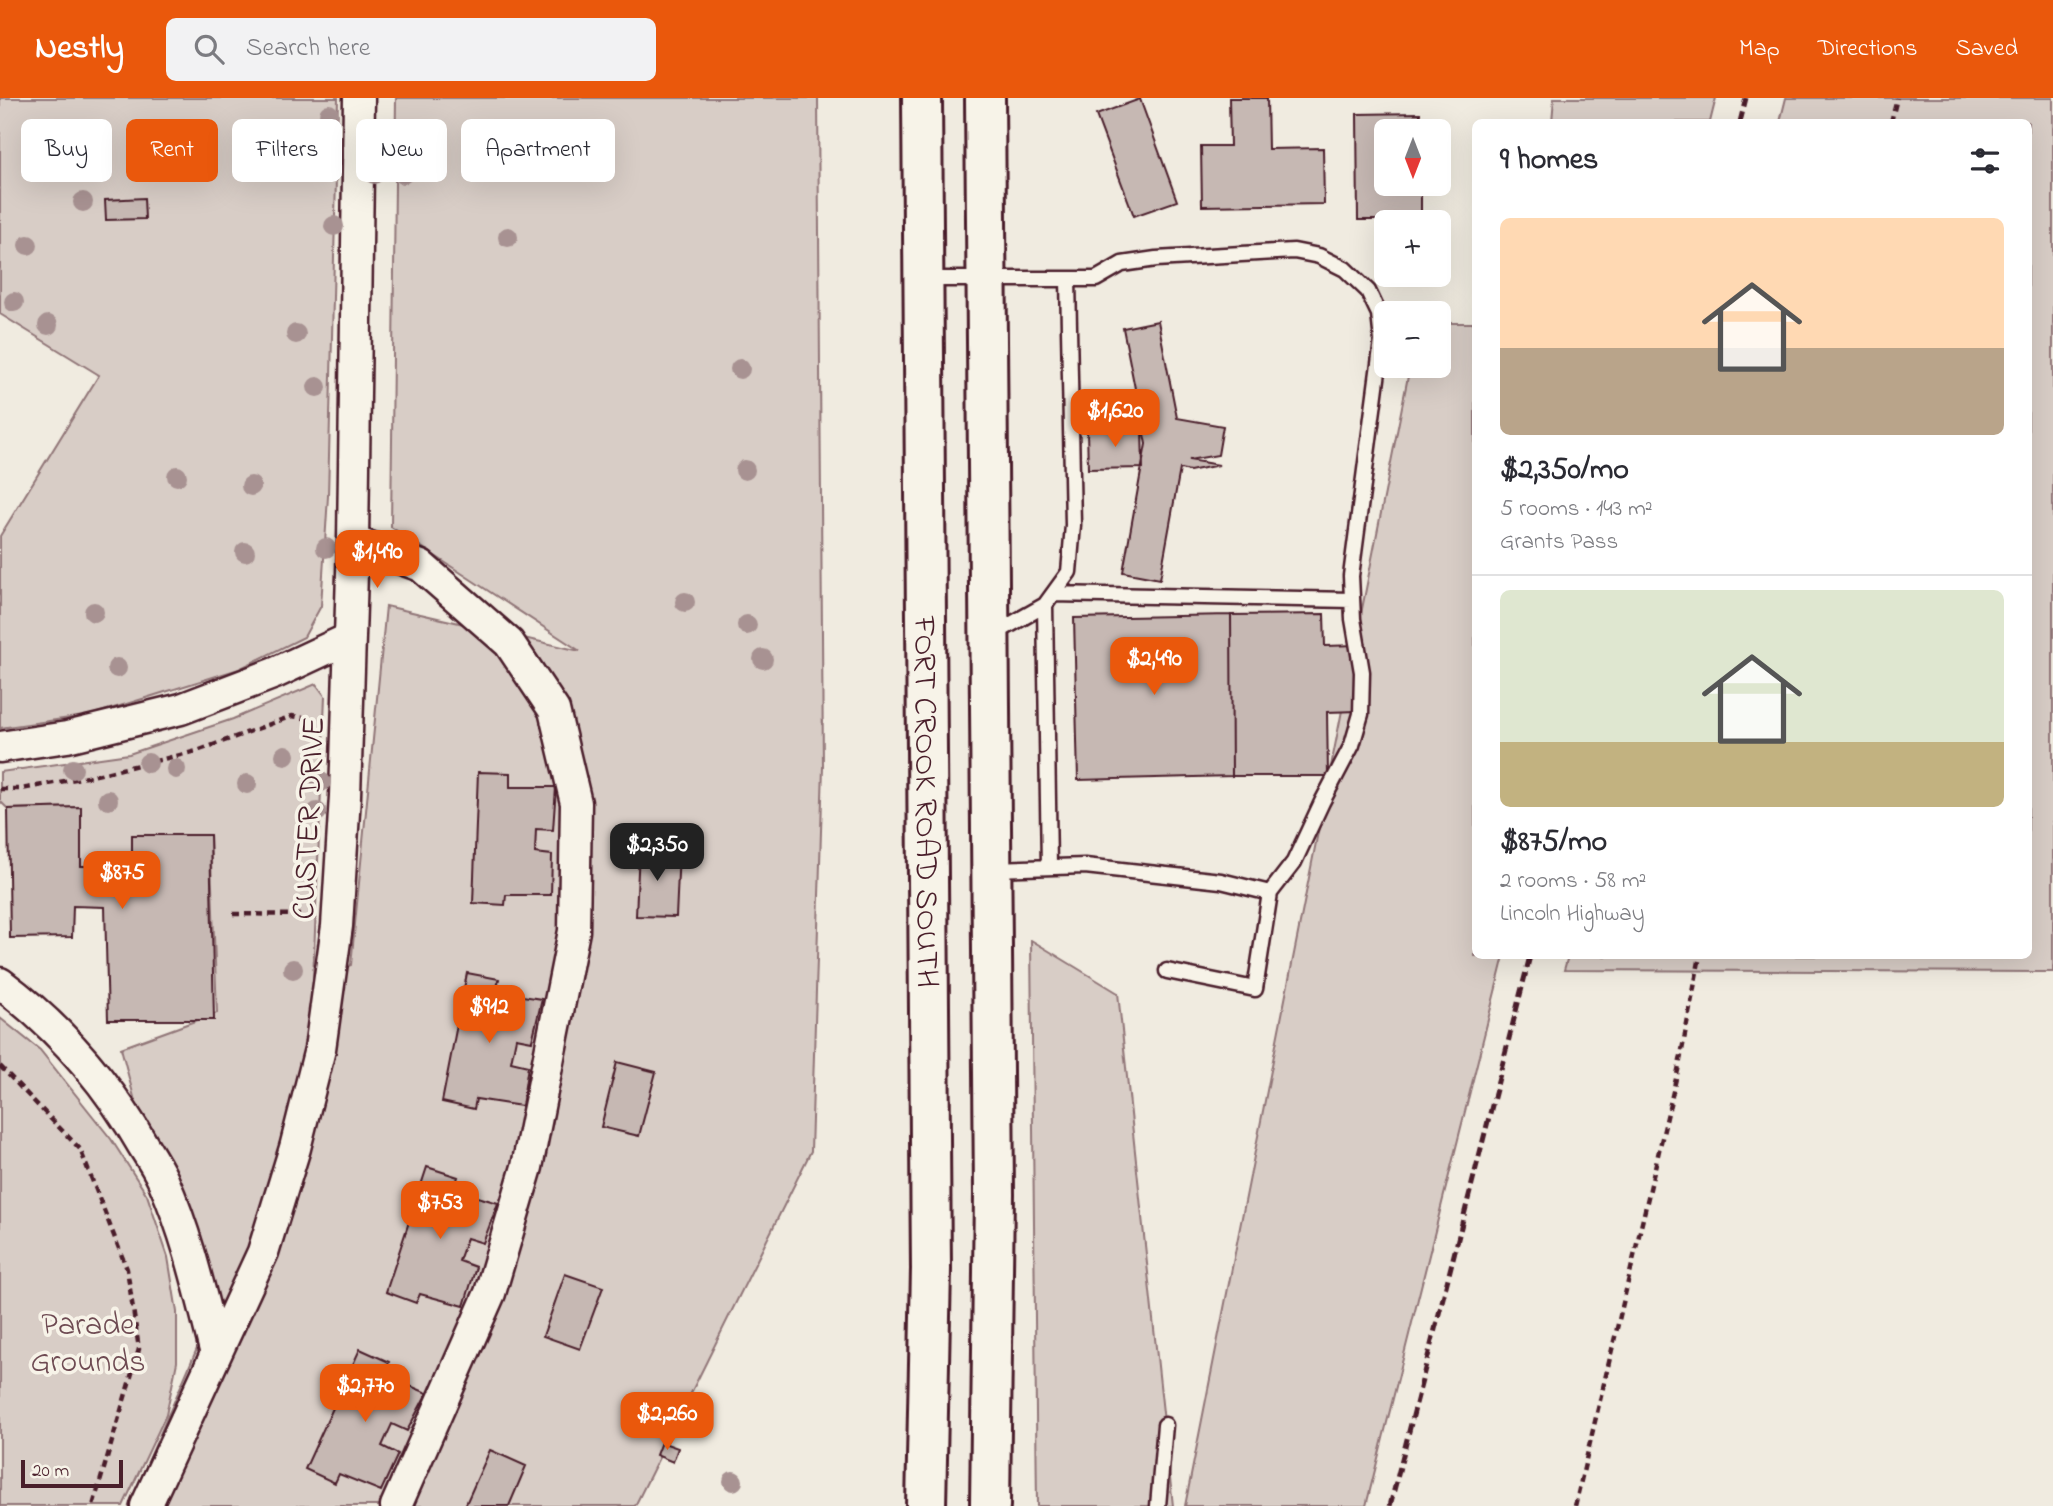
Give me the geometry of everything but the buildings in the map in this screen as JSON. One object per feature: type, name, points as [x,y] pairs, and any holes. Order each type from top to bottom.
[{"type":"main road","name":"FORT CROOK ROAD SOUTH","points":[[922,98],[931,1255],[926,1506]]},
{"type":"main road","name":"FORT CROOK ROAD SOUTH","points":[[985,98],[994,1194],[990,1506]]},
{"type":"street","name":"CUSTER DRIVE","points":[[146,1506],[263,1252],[295,1148],[320,1049],[338,916],[348,716],[359,98]]},
{"type":"street","points":[[353,541],[421,566],[509,643],[554,710],[576,803],[574,931],[527,1167],[490,1293],[396,1506]]},
{"type":"street","points":[[0,747],[67,737],[181,709],[275,673],[350,638]]},
{"type":"street","points":[[0,983],[18,997],[92,1070],[129,1121],[162,1178],[194,1263],[216,1354]]},
{"type":"lane","points":[[923,278],[1096,278],[1122,264],[1156,259],[1294,251],[1319,256],[1345,270],[1368,291],[1379,314],[1382,341],[1351,576],[1353,619],[1362,672],[1361,713],[1352,745],[1294,862],[1270,893],[1255,989],[1167,971]]},
{"type":"lane","points":[[990,637],[1049,600],[1069,572],[1073,524],[1068,278]]},
{"type":"lane","points":[[1049,600],[1352,600]]},
{"type":"lane","points":[[1049,600],[1049,867]]},
{"type":"lane","points":[[991,869],[1085,866],[1221,881],[1270,893]]},
{"type":"lane","points":[[1158,1506],[1165,1425]]},
{"type":"path","points":[[1892,119],[1897,98]]},
{"type":"path","points":[[0,789],[21,789],[92,776],[197,751],[292,716],[318,721],[348,716]]},
{"type":"path","points":[[233,914],[338,916]]},
{"type":"path","points":[[1575,1506],[1679,1066],[1699,959]]},
{"type":"path","points":[[0,1066],[80,1149],[127,1269],[139,1349],[93,1506]]},
{"type":"green space","points":[[0,98],[338,98],[337,119],[232,119],[232,182],[336,182],[328,496],[321,606],[304,637],[239,669],[91,715],[0,728],[0,536],[99,375],[0,314]]},
{"type":"green space","points":[[396,98],[818,98],[823,767],[811,1151],[635,1506],[129,1506],[199,1344],[121,1048],[217,1013],[210,835],[132,835],[132,866],[81,866],[80,807],[8,809],[0,801],[0,772],[129,754],[233,719],[316,684],[325,696],[313,978],[351,965],[386,606],[580,651],[391,527],[395,182],[447,182],[447,119],[396,119]]},
{"type":"green space","points":[[1554,98],[1716,98],[1711,119],[1552,119]]},
{"type":"green space","points":[[1786,98],[2053,98],[2053,972],[1564,970],[1567,959],[2032,959],[2032,119],[1781,119]]},
{"type":"green space","points":[[1451,323],[1472,323],[1472,959],[1503,959],[1366,1506],[1185,1506],[1408,378],[1451,378]]},
{"type":"green space","points":[[1031,940],[1118,993],[1173,1506],[1037,1506]]},
{"type":"green space","name":"Parade Grounds","points":[[0,1018],[40,1050],[111,1139],[147,1195],[168,1257],[177,1312],[177,1362],[166,1415],[123,1506],[0,1506]]},
{"type":"railway","points":[[1741,119],[1746,98]]},
{"type":"railway","points":[[1390,1506],[1529,959]]}]
